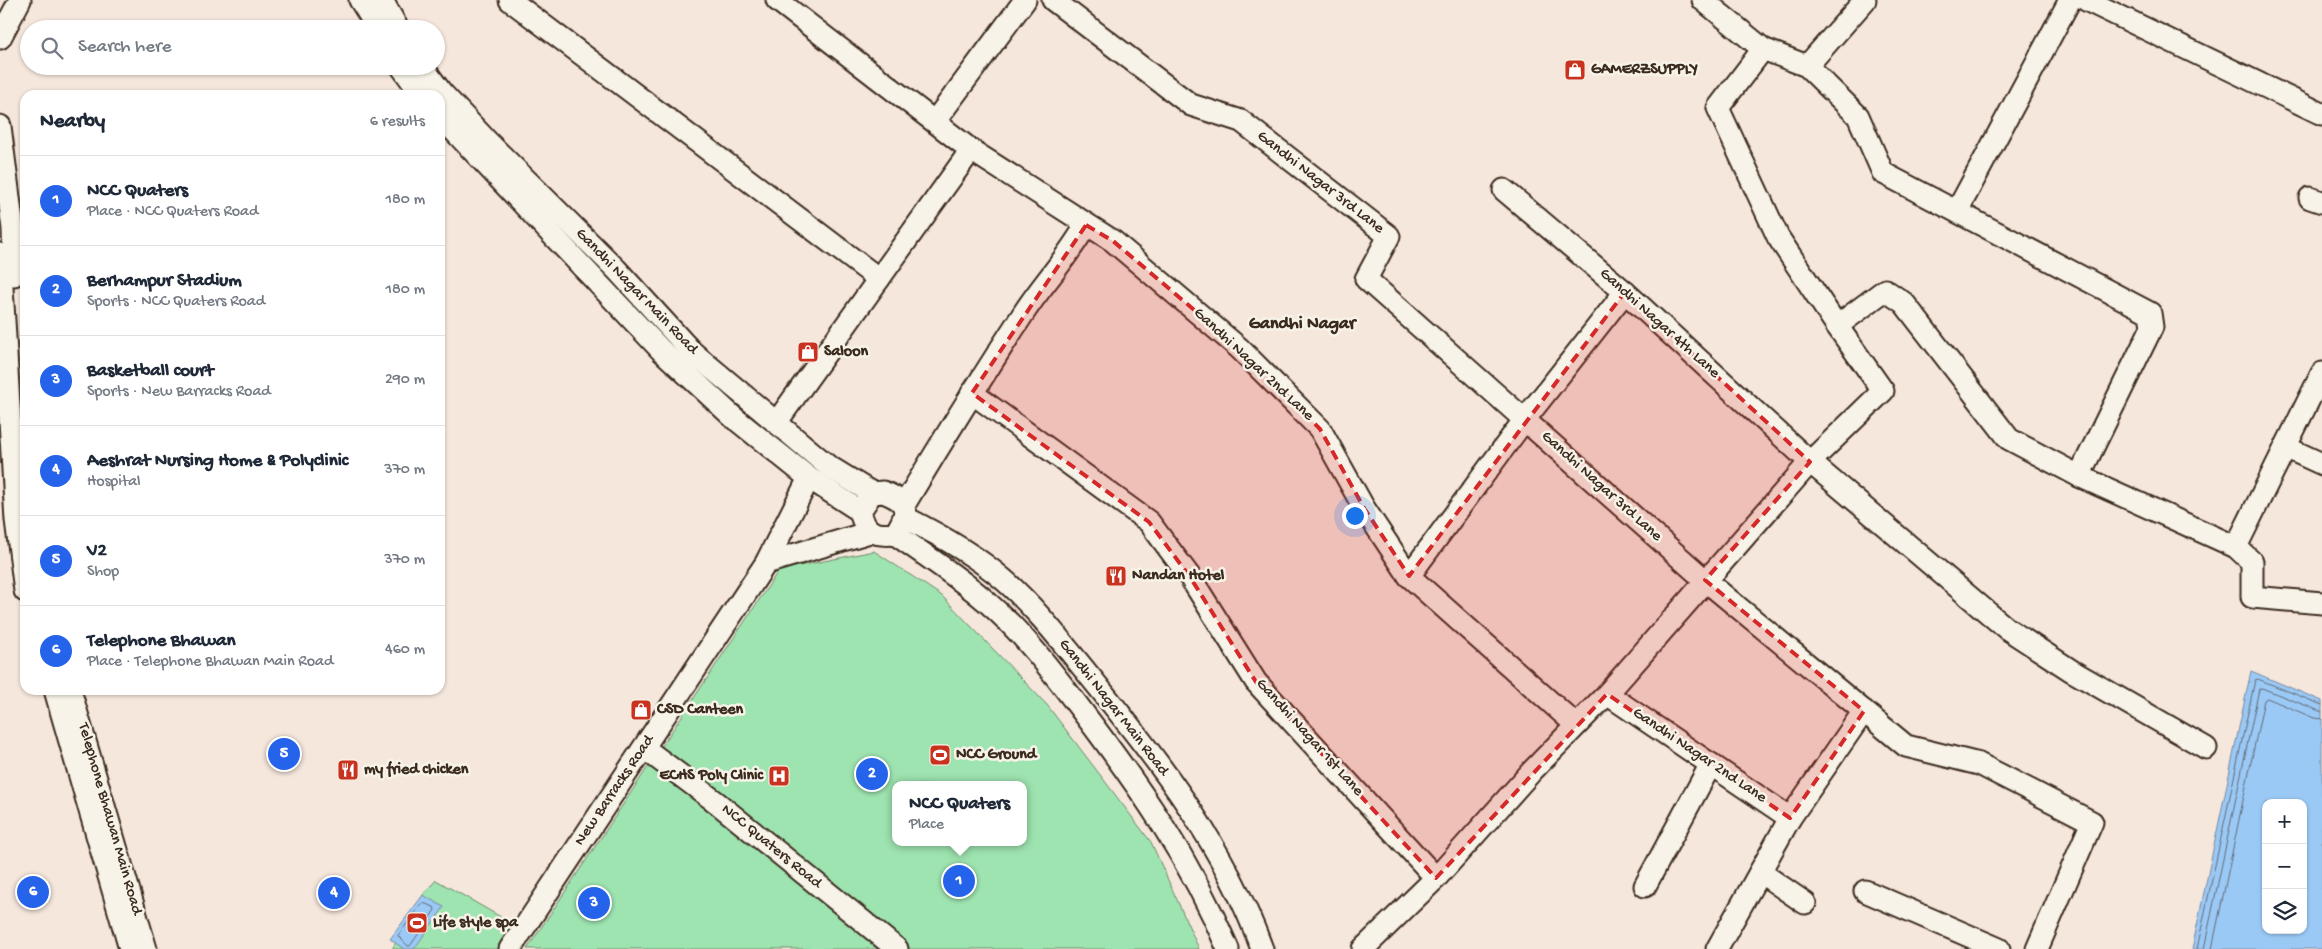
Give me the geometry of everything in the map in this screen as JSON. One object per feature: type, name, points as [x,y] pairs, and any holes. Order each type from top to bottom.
[{"type":"street","points":[[0,16],[8,0]]},
{"type":"street","points":[[0,38],[20,0]]},
{"type":"street","points":[[360,0],[372,20]]},
{"type":"street","points":[[382,0],[393,20]]},
{"type":"street","points":[[510,0],[878,280]]},
{"type":"street","name":"Gandhi Nagar 2nd Lane","points":[[777,0],[972,150],[1113,242],[1239,348],[1320,428],[1364,508],[1409,576],[1576,724]]},
{"type":"street","points":[[935,121],[1025,0]]},
{"type":"street","name":"Gandhi Nagar 3rd Lane","points":[[1053,0],[1191,105],[1240,122],[1389,236],[1366,280],[1705,580],[1906,746],[1979,764],[2092,822],[2037,949]]},
{"type":"street","points":[[1703,0],[1763,49],[1807,66],[1858,116],[1883,173],[2150,313],[2152,327],[2079,476]]},
{"type":"street","points":[[1807,66],[1865,0]]},
{"type":"street","points":[[1957,211],[2070,0]]},
{"type":"street","points":[[2086,0],[2322,114]]},
{"type":"street","points":[[1364,949],[1386,941],[1436,878],[1576,724],[1607,694],[1810,462],[1883,391],[1836,326],[1778,237],[1718,108],[1763,49]]},
{"type":"street","points":[[408,75],[418,90]]},
{"type":"street","name":"Gandhi Nagar Main Road","points":[[429,75],[440,90]]},
{"type":"street","name":"Gandhi Nagar Main Road","points":[[445,95],[487,141],[616,269],[691,351],[828,466],[872,493]]},
{"type":"street","name":"Gandhi Nagar Main Road","points":[[445,121],[661,350],[734,418],[809,478],[860,511]]},
{"type":"street","points":[[0,126],[13,229],[15,304],[20,371]]},
{"type":"street","points":[[776,423],[972,150]]},
{"type":"street","name":"Gandhi Nagar 4th Lane","points":[[1504,190],[1626,292],[1810,462],[2006,628],[2072,671],[2206,748]]},
{"type":"street","points":[[766,563],[870,532],[884,536],[902,519],[972,393],[1026,309],[1074,246],[1086,225]]},
{"type":"street","points":[[0,254],[16,520],[20,552]]},
{"type":"street","points":[[1836,326],[1885,290],[1904,303],[2009,439],[2079,476],[2236,547],[2252,562],[2252,596],[2322,602]]},
{"type":"street","points":[[1409,576],[1525,419],[1626,292]]},
{"type":"street","points":[[2236,547],[2322,374]]},
{"type":"street","name":"Gandhi Nagar 1st Lane","points":[[972,393],[1149,522],[1190,577],[1256,682],[1436,878]]},
{"type":"street","points":[[2285,447],[2322,464]]},
{"type":"street","name":"New Barracks Road","points":[[510,949],[766,563],[809,478]]},
{"type":"street","points":[[870,532],[863,522],[860,511],[872,493],[883,492],[896,497],[902,519]]},
{"type":"street","name":"Gandhi Nagar Main Road","points":[[902,519],[1013,626],[1055,675],[1110,747],[1174,841],[1194,876],[1228,949]]},
{"type":"street","name":"Gandhi Nagar Main Road","points":[[902,519],[933,531],[974,557],[1003,579],[1042,618],[1127,722],[1188,804],[1227,868],[1262,949]]},
{"type":"street","name":"Gandhi Nagar 2nd Lane","points":[[1607,694],[1790,818]]},
{"type":"street","name":"Telephone Bhawan Main Road","points":[[56,695],[130,949]]},
{"type":"street","name":"Telephone Bhawan Main Road","points":[[71,695],[146,949]]},
{"type":"street","points":[[1717,949],[1790,818],[1864,712]]},
{"type":"street","name":"NCC Quaters Road","points":[[644,748],[716,802],[897,949]]},
{"type":"street","points":[[1645,886],[1711,764]]},
{"type":"street","points":[[1760,872],[1805,903]]},
{"type":"street","points":[[1865,891],[1999,949]]},
{"type":"highlighted area","points":[[1086,225],[1113,241],[1239,348],[1320,429],[1364,508],[1409,576],[1625,292],[1810,462],[1705,580],[1864,711],[1790,818],[1607,694],[1436,878],[1256,682],[1190,577],[1149,522],[972,393]]},
{"type":"green space","points":[[874,551],[942,596],[1047,705],[1151,842],[1199,949],[527,949],[779,570]]},
{"type":"green space","points":[[436,880],[520,928],[506,949],[392,949],[423,895]]},
{"type":"water","points":[[2251,671],[2322,701],[2322,949],[2192,949]]},
{"type":"water","name":"Life style spa","points":[[423,895],[444,907],[414,949],[404,949],[390,939]]},
{"type":"place","name":"GAMERZSUPPLY","points":[[1575,70]]},
{"type":"place","name":"Saloon","points":[[808,352]]},
{"type":"place","name":"Nandan Hotel","points":[[1116,576]]},
{"type":"place","name":"CSD Canteen","points":[[641,710]]},
{"type":"place","name":"V2","points":[[284,754]]},
{"type":"place","name":"NCC Ground","points":[[940,755]]},
{"type":"place","name":"my fried chicken","points":[[348,770]]},
{"type":"place","name":"Berhampur Stadium","points":[[872,774]]},
{"type":"place","name":"ECHS Poly Clinic","points":[[779,776]]},
{"type":"place","name":"NCC Quaters","points":[[959,881]]},
{"type":"place","name":"Telephone Bhawan","points":[[33,892]]},
{"type":"place","name":"Aeshrat Nursing Home & Polyclinic","points":[[334,893]]},
{"type":"place","name":"Basketball court","points":[[594,903]]},
{"type":"place","name":"Life style spa","points":[[417,923]]},
{"type":"district","name":"Gandhi Nagar","points":[[1302,324]]}]
